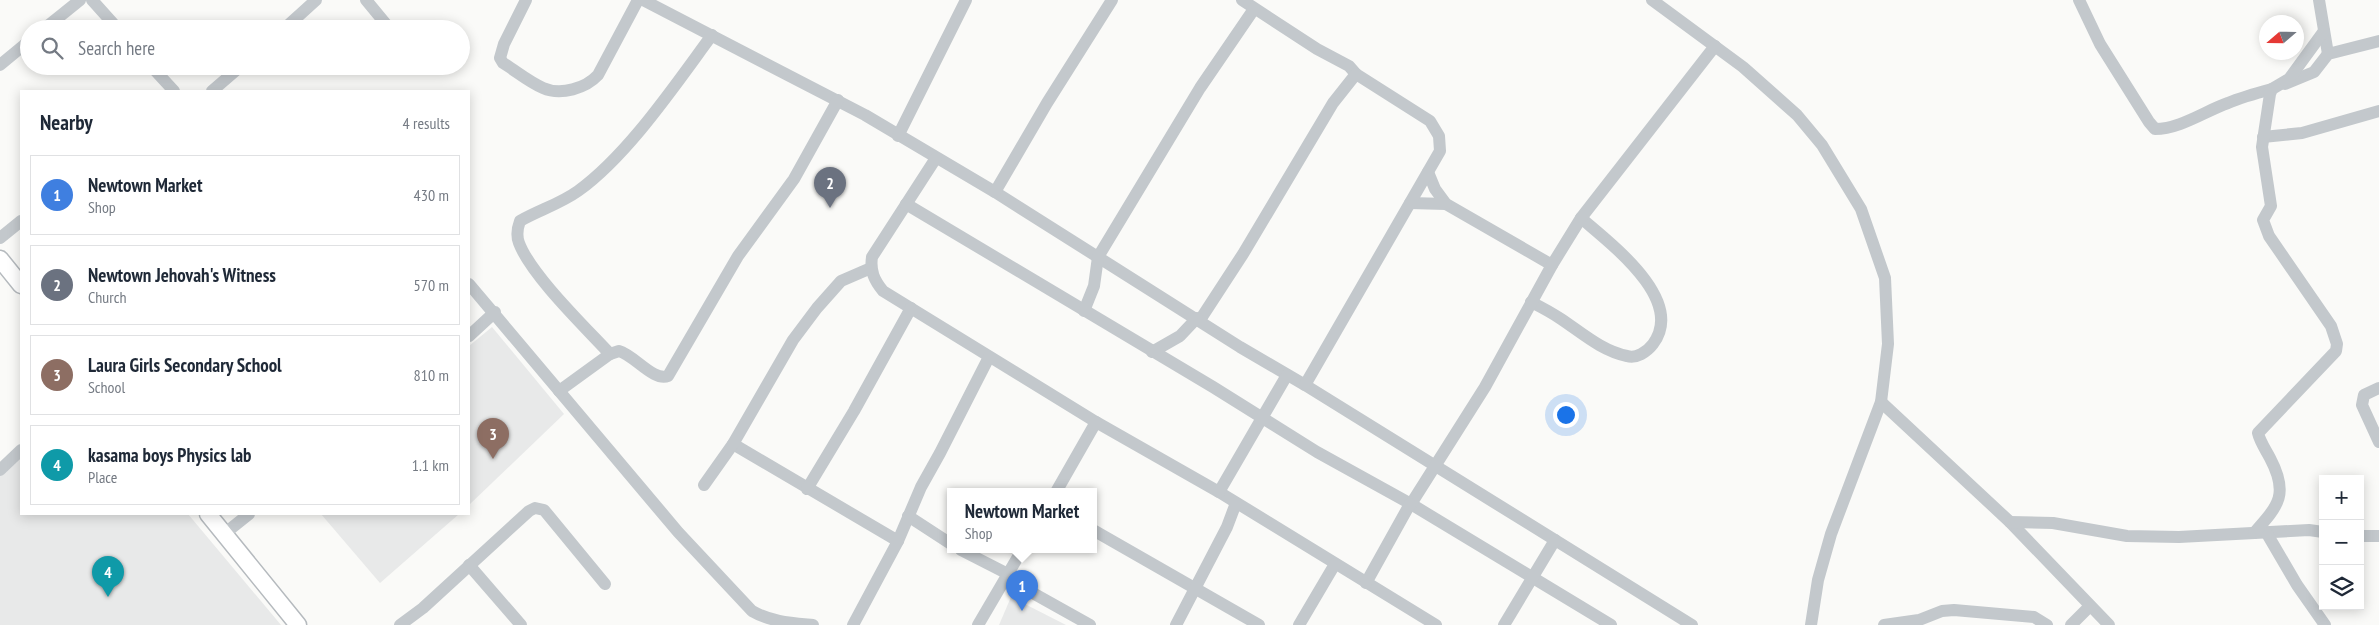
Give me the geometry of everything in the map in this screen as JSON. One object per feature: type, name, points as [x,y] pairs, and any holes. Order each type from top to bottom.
[{"type":"main road","points":[[0,259],[20,284]]},
{"type":"main road","points":[[209,515],[298,625]]},
{"type":"street","points":[[55,20],[80,0]]},
{"type":"street","points":[[92,0],[110,20]]},
{"type":"street","points":[[294,20],[316,0]]},
{"type":"street","points":[[366,0],[383,20]]},
{"type":"street","points":[[526,0],[504,44],[500,58],[503,62],[544,89],[560,91],[591,83],[598,75],[638,0]]},
{"type":"street","points":[[643,0],[838,100],[995,192],[1098,258],[1287,375],[1305,384],[1692,625]]},
{"type":"street","points":[[898,136],[966,0]]},
{"type":"street","points":[[995,192],[1046,103],[1112,0]]},
{"type":"street","points":[[1242,0],[1317,49],[1349,66],[1356,74],[1434,126],[1440,136],[1440,151],[1305,384]]},
{"type":"street","points":[[1652,0],[1765,85],[1797,115],[1822,145],[1861,209],[1885,278],[1888,310],[1888,344],[1881,402],[1831,534],[1818,580],[1811,625]]},
{"type":"street","points":[[2079,0],[2100,44],[2155,129],[2163,129],[2179,124],[2228,102],[2277,87],[2314,72],[2328,54],[2379,41]]},
{"type":"street","points":[[2319,0],[2328,54]]},
{"type":"street","points":[[1084,311],[1094,286],[1098,258],[1200,88],[1254,9]]},
{"type":"street","points":[[2260,532],[2275,508],[2281,494],[2278,474],[2258,433],[2333,357],[2337,344],[2331,326],[2263,223],[2264,217],[2271,206],[2271,201],[2262,148],[2263,136],[2277,87],[2294,73],[2324,32]]},
{"type":"street","points":[[610,354],[534,269],[519,243],[516,231],[520,221],[560,203],[601,172],[661,104],[712,35]]},
{"type":"street","points":[[1366,583],[1411,504],[1485,387],[1552,265],[1581,218],[1715,46]]},
{"type":"street","points":[[0,65],[20,48]]},
{"type":"street","points":[[1152,352],[1180,336],[1199,319],[1243,254],[1333,103],[1356,74]]},
{"type":"street","points":[[159,75],[173,90]]},
{"type":"street","points":[[213,90],[230,75]]},
{"type":"street","points":[[559,391],[610,354],[618,351],[625,352],[658,377],[668,376],[738,256],[794,178],[838,100]]},
{"type":"street","points":[[2263,136],[2302,133],[2379,111]]},
{"type":"street","points":[[936,158],[872,257],[871,268],[876,281],[883,291],[1096,422],[1219,492],[1429,623]]},
{"type":"street","points":[[1428,172],[1435,189],[1446,204],[1552,265]]},
{"type":"street","points":[[1410,203],[1446,204]]},
{"type":"street","points":[[906,204],[1264,418],[1360,478],[1411,504],[1611,625]]},
{"type":"street","points":[[1531,302],[1559,318],[1594,342],[1629,357],[1642,354],[1652,346],[1660,333],[1663,322],[1660,305],[1642,276],[1609,242],[1581,218]]},
{"type":"street","points":[[0,238],[20,222]]},
{"type":"street","points":[[704,484],[733,444],[793,340],[816,308],[841,281],[871,268]]},
{"type":"street","points":[[470,285],[495,312],[678,532],[752,612],[779,621],[813,625]]},
{"type":"street","points":[[807,489],[854,411],[911,308]]},
{"type":"street","points":[[470,335],[495,312]]},
{"type":"street","points":[[852,625],[898,541],[921,487],[989,357]]},
{"type":"street","points":[[1219,492],[1264,418],[1287,375]]},
{"type":"street","points":[[2379,388],[2364,394],[2362,406],[2379,442]]},
{"type":"street","points":[[1881,402],[2010,522],[2109,625]]},
{"type":"street","points":[[1058,488],[1096,422]]},
{"type":"street","points":[[733,444],[898,541]]},
{"type":"street","points":[[0,470],[20,451]]},
{"type":"street","points":[[1176,625],[1228,527],[1236,503]]},
{"type":"street","points":[[400,625],[423,608],[529,511],[536,508],[544,510],[605,584]]},
{"type":"street","points":[[224,534],[248,515]]},
{"type":"street","points":[[908,516],[947,541]]},
{"type":"street","points":[[2010,522],[2053,523],[2126,536],[2179,537],[2309,530],[2319,531]]},
{"type":"street","points":[[1097,532],[1259,625]]},
{"type":"street","points":[[2260,532],[2325,625]]},
{"type":"street","points":[[2364,536],[2379,536]]},
{"type":"street","points":[[1504,625],[1555,540]]},
{"type":"street","points":[[966,553],[1090,625]]},
{"type":"street","points":[[978,625],[1020,553]]},
{"type":"street","points":[[1299,625],[1335,564]]},
{"type":"street","points":[[469,565],[521,625]]},
{"type":"street","points":[[2071,625],[2090,606]]},
{"type":"street","points":[[1884,625],[1920,620],[1942,611],[1954,610],[2034,617],[2047,625]]},
{"type":"shaded area","points":[[492,327],[564,414],[470,504],[470,345]]},
{"type":"shaded area","points":[[20,455],[20,515],[189,515],[281,625],[0,625],[0,473]]},
{"type":"shaded area","points":[[322,515],[458,515],[380,583]]},
{"type":"shaded area","points":[[1011,597],[1066,625],[999,625]]},
{"type":"place","name":"Newtown Jehovah's Witness","points":[[830,208]]},
{"type":"place","name":"Laura Girls Secondary School","points":[[493,459]]},
{"type":"place","name":"kasama boys Physics lab","points":[[108,597]]},
{"type":"place","name":"Newtown Market","points":[[1022,611]]}]
